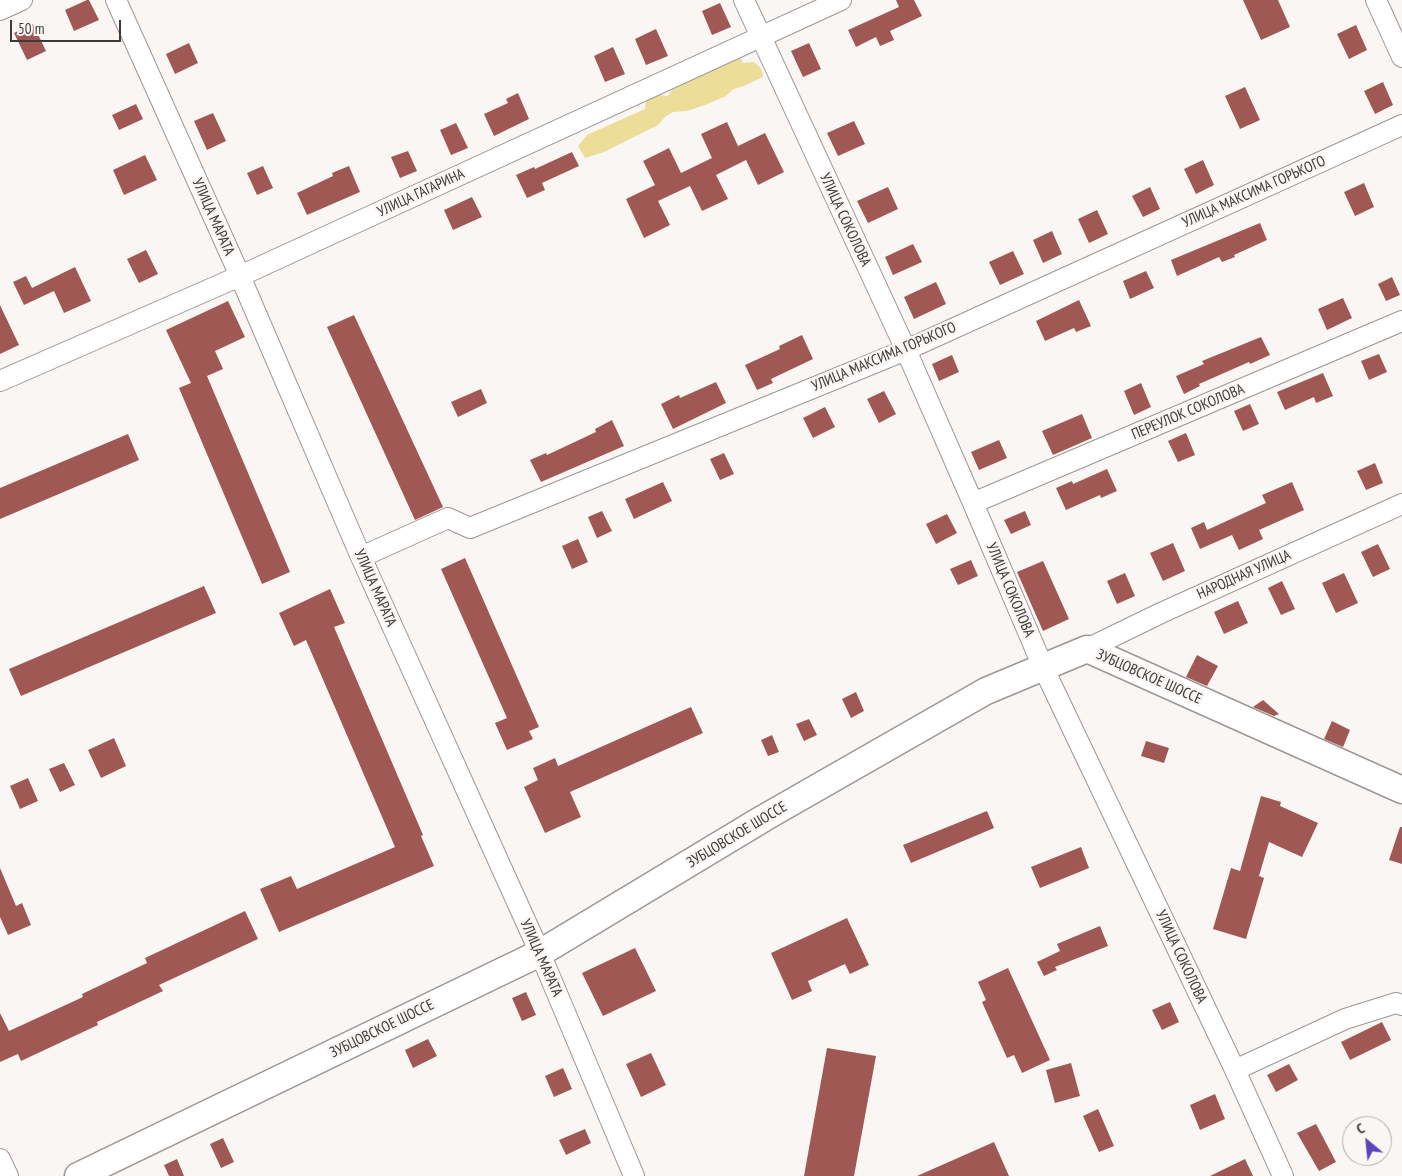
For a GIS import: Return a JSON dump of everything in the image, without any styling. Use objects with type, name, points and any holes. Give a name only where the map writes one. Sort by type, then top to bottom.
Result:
[{"type":"main road","name":"ЗУБЦОВСКОЕ ШОССЕ","points":[[78,1176],[540,953],[764,818],[986,691],[1086,649],[1402,790]]},
{"type":"street","points":[[0,10],[22,0]]},
{"type":"street","name":"УЛИЦА МАРАТА","points":[[116,0],[240,276],[361,557],[540,953],[634,1176]]},
{"type":"street","name":"УЛИЦА СОКОЛОВА","points":[[744,0],[906,350],[1043,667],[1235,1070],[1283,1176]]},
{"type":"street","name":"УЛИЦА ГАГАРИНА","points":[[0,381],[240,276],[841,0]]},
{"type":"street","points":[[1376,0],[1402,57]]},
{"type":"street","name":"УЛИЦА МАКСИМА ГОРЬКОГО","points":[[361,557],[448,518],[470,528],[906,350],[1402,125]]},
{"type":"street","name":"ПЕРЕУЛОК СОКОЛОВА","points":[[973,503],[1402,321]]},
{"type":"street","name":"НАРОДНАЯ УЛИЦА","points":[[1086,649],[1402,504]]},
{"type":"street","points":[[1235,1070],[1345,1019],[1399,1004]]},
{"type":"street","points":[[0,1159],[8,1176]]},
{"type":"shaded area","points":[[739,54],[743,63],[753,62],[759,66],[763,77],[733,89],[726,96],[705,105],[687,111],[673,112],[666,116],[658,125],[604,152],[585,158],[578,146],[587,135],[645,109],[646,101],[652,94],[668,96],[674,86]]},
{"type":"building","points":[[89,0],[99,20],[74,31],[65,10]]},
{"type":"building","points":[[896,0],[914,0],[922,16],[890,31],[894,40],[880,46],[876,37],[856,47],[848,30],[899,7]]},
{"type":"building","points":[[1243,0],[1278,0],[1290,27],[1261,40]]},
{"type":"building","points":[[720,3],[731,27],[712,35],[702,11]]},
{"type":"building","points":[[33,24],[46,51],[27,60],[14,33]]},
{"type":"building","points":[[1356,25],[1367,50],[1349,59],[1337,34]]},
{"type":"building","points":[[656,29],[668,56],[646,65],[635,39]]},
{"type":"building","points":[[189,43],[198,63],[175,74],[166,54]]},
{"type":"building","points":[[809,43],[821,69],[803,77],[791,51]]},
{"type":"building","points":[[613,47],[625,74],[605,82],[594,56]]},
{"type":"building","points":[[1383,82],[1393,105],[1375,114],[1364,91]]},
{"type":"building","points":[[1245,87],[1260,120],[1240,129],[1225,96]]},
{"type":"building","points":[[518,93],[529,119],[494,136],[484,114],[508,103],[506,99]]},
{"type":"building","points":[[136,104],[143,119],[119,130],[112,115]]},
{"type":"building","points":[[213,113],[226,141],[207,150],[194,121]]},
{"type":"building","points":[[854,121],[865,144],[838,156],[827,133]]},
{"type":"building","points":[[727,122],[738,146],[765,133],[784,172],[758,185],[746,160],[716,175],[728,199],[702,211],[690,186],[658,201],[670,225],[644,238],[626,199],[655,185],[643,161],[669,148],[681,173],[712,158],[701,134]]},
{"type":"building","points":[[456,123],[468,148],[451,155],[440,130]]},
{"type":"building","points":[[408,151],[417,171],[400,178],[391,157]]},
{"type":"building","points":[[572,152],[579,166],[542,183],[545,190],[527,198],[516,175],[534,167],[535,169]]},
{"type":"building","points":[[145,155],[157,180],[124,195],[113,170]]},
{"type":"building","points":[[1203,160],[1214,185],[1196,194],[1184,169]]},
{"type":"building","points":[[263,166],[273,188],[257,195],[247,173]]},
{"type":"building","points":[[349,166],[360,192],[307,215],[297,193],[333,176],[332,173]]},
{"type":"building","points":[[1364,183],[1374,207],[1355,216],[1344,192]]},
{"type":"building","points":[[888,187],[898,209],[868,223],[857,201]]},
{"type":"building","points":[[1150,187],[1160,209],[1143,217],[1132,196]]},
{"type":"building","points":[[472,197],[482,217],[453,230],[444,210]]},
{"type":"building","points":[[1097,210],[1108,234],[1089,243],[1078,219]]},
{"type":"building","points":[[1260,223],[1267,240],[1234,255],[1235,257],[1222,262],[1219,257],[1177,276],[1171,260]]},
{"type":"building","points":[[1052,231],[1062,254],[1043,263],[1033,240]]},
{"type":"building","points":[[913,244],[922,262],[893,275],[885,257]]},
{"type":"building","points":[[146,250],[158,274],[139,283],[127,259]]},
{"type":"building","points":[[1013,251],[1024,274],[1000,285],[989,262]]},
{"type":"building","points":[[75,267],[91,301],[64,313],[54,291],[24,305],[13,282],[26,276],[32,288]]},
{"type":"building","points":[[1146,271],[1154,288],[1130,299],[1123,281]]},
{"type":"building","points":[[1392,277],[1400,295],[1386,301],[1378,284]]},
{"type":"building","points":[[936,282],[946,304],[914,319],[904,297]]},
{"type":"building","points":[[1343,298],[1352,318],[1327,330],[1318,309]]},
{"type":"building","points":[[1079,300],[1091,326],[1076,332],[1074,328],[1045,341],[1036,321]]},
{"type":"building","points":[[228,301],[245,337],[215,351],[223,369],[207,376],[290,572],[262,584],[179,388],[191,383],[166,330]]},
{"type":"building","points":[[0,305],[19,345],[0,354]]},
{"type":"building","points":[[354,315],[443,507],[415,520],[327,327]]},
{"type":"building","points":[[802,335],[813,359],[771,379],[773,383],[757,390],[745,365],[780,349],[779,346]]},
{"type":"building","points":[[1261,337],[1270,355],[1199,384],[1200,386],[1184,394],[1176,376],[1204,364],[1202,361]]},
{"type":"building","points":[[1379,354],[1387,372],[1369,380],[1361,361]]},
{"type":"building","points":[[952,355],[959,372],[939,381],[932,364]]},
{"type":"building","points":[[1323,373],[1333,396],[1316,403],[1314,397],[1285,410],[1277,392]]},
{"type":"building","points":[[716,382],[726,403],[673,429],[661,404],[679,395],[680,398]]},
{"type":"building","points":[[1141,383],[1151,407],[1134,415],[1124,391]]},
{"type":"building","points":[[481,389],[487,403],[458,417],[451,402]]},
{"type":"building","points":[[884,391],[896,414],[879,423],[867,399]]},
{"type":"building","points":[[1250,404],[1259,424],[1243,431],[1234,411]]},
{"type":"building","points":[[825,407],[835,427],[813,438],[803,418]]},
{"type":"building","points":[[1082,414],[1092,438],[1053,455],[1042,431]]},
{"type":"building","points":[[612,420],[624,446],[541,482],[530,460],[546,453],[547,455],[596,432],[595,429]]},
{"type":"building","points":[[1186,433],[1195,455],[1178,462],[1168,441]]},
{"type":"building","points":[[128,434],[139,460],[0,519],[0,488]]},
{"type":"building","points":[[999,440],[1007,458],[979,470],[971,452]]},
{"type":"building","points":[[724,453],[734,474],[720,480],[710,459]]},
{"type":"building","points":[[1375,463],[1383,483],[1366,490],[1357,471]]},
{"type":"building","points":[[1107,469],[1117,491],[1101,498],[1100,495],[1066,510],[1056,488],[1072,481],[1073,484]]},
{"type":"building","points":[[663,482],[672,501],[634,519],[625,499]]},
{"type":"building","points":[[1292,482],[1304,510],[1259,530],[1263,539],[1239,550],[1232,535],[1200,549],[1191,528],[1204,522],[1207,530],[1266,503],[1262,495]]},
{"type":"building","points":[[602,511],[612,531],[597,538],[588,517]]},
{"type":"building","points":[[1025,511],[1031,525],[1011,534],[1004,520]]},
{"type":"building","points":[[947,514],[957,533],[936,544],[926,524]]},
{"type":"building","points":[[578,539],[588,562],[572,569],[562,546]]},
{"type":"building","points":[[1173,543],[1185,571],[1163,581],[1150,553]]},
{"type":"building","points":[[1378,544],[1390,569],[1373,577],[1361,552]]},
{"type":"building","points":[[465,558],[539,727],[529,731],[533,739],[507,750],[495,723],[507,718],[441,569]]},
{"type":"building","points":[[971,560],[978,576],[958,585],[950,569]]},
{"type":"building","points":[[1043,561],[1069,619],[1043,631],[1017,572]]},
{"type":"building","points":[[1125,573],[1135,596],[1117,604],[1107,581]]},
{"type":"building","points":[[1344,573],[1358,603],[1336,613],[1322,583]]},
{"type":"building","points":[[1282,581],[1295,609],[1281,615],[1268,588]]},
{"type":"building","points":[[204,586],[216,613],[21,696],[9,669]]},
{"type":"building","points":[[330,589],[345,623],[334,627],[423,835],[421,836],[434,866],[279,932],[260,889],[291,876],[297,889],[395,847],[306,640],[294,646],[279,613]]},
{"type":"building","points":[[1238,601],[1248,623],[1224,634],[1214,612]]},
{"type":"building","points":[[1197,655],[1218,666],[1207,686],[1186,677]]},
{"type":"building","points":[[856,692],[864,711],[851,718],[842,699]]},
{"type":"building","points":[[1263,700],[1279,714],[1274,716],[1253,707]]},
{"type":"building","points":[[691,707],[703,733],[570,792],[581,817],[545,833],[524,787],[538,780],[533,768],[555,758],[558,766]]},
{"type":"building","points":[[809,719],[817,735],[804,741],[796,724]]},
{"type":"building","points":[[1332,721],[1350,730],[1343,747],[1324,739]]},
{"type":"building","points":[[772,735],[779,752],[768,756],[761,740]]},
{"type":"building","points":[[114,738],[126,766],[101,778],[88,750]]},
{"type":"building","points":[[1146,741],[1169,748],[1164,763],[1141,756]]},
{"type":"building","points":[[64,763],[75,785],[60,792],[49,769]]},
{"type":"building","points":[[28,778],[38,801],[20,809],[10,786]]},
{"type":"building","points":[[1261,796],[1281,802],[1280,806],[1318,823],[1302,857],[1269,842],[1259,876],[1264,878],[1246,939],[1213,929],[1231,868],[1240,871]]},
{"type":"building","points":[[987,811],[994,828],[911,863],[903,845]]},
{"type":"building","points":[[1400,827],[1402,827],[1402,864],[1389,860]]},
{"type":"building","points":[[1081,847],[1089,868],[1040,888],[1031,867]]},
{"type":"building","points":[[0,868],[16,906],[22,903],[31,925],[8,935],[0,917]]},
{"type":"building","points":[[245,911],[258,939],[159,985],[163,991],[97,1022],[98,1025],[21,1061],[18,1054],[0,1062],[0,1013],[9,1031],[83,997],[82,994],[147,963],[145,958]]},
{"type":"building","points":[[847,918],[869,965],[850,974],[845,964],[808,981],[812,991],[792,1000],[771,953]]},
{"type":"building","points":[[1100,926],[1108,946],[1055,967],[1057,970],[1044,976],[1037,962],[1060,951],[1057,944]]},
{"type":"building","points":[[635,948],[656,991],[603,1016],[582,973]]},
{"type":"building","points":[[1008,968],[1050,1060],[1022,1073],[1014,1055],[1007,1058],[982,1002],[986,1000],[978,982]]},
{"type":"building","points":[[526,992],[536,1015],[522,1021],[512,998]]},
{"type":"building","points":[[1170,1002],[1179,1022],[1162,1030],[1152,1010]]},
{"type":"building","points":[[1382,1022],[1391,1040],[1350,1060],[1341,1042]]},
{"type":"building","points":[[428,1039],[437,1056],[413,1068],[405,1050]]},
{"type":"building","points":[[827,1048],[876,1056],[854,1176],[804,1176]]},
{"type":"building","points":[[651,1053],[666,1085],[641,1097],[626,1064]]},
{"type":"building","points":[[1071,1063],[1080,1096],[1055,1103],[1046,1070]]},
{"type":"building","points":[[1289,1064],[1298,1080],[1276,1092],[1267,1075]]},
{"type":"building","points":[[563,1068],[572,1089],[554,1097],[545,1076]]},
{"type":"building","points":[[1215,1094],[1225,1119],[1200,1130],[1190,1105]]},
{"type":"building","points":[[1098,1109],[1114,1146],[1099,1152],[1083,1116]]},
{"type":"building","points":[[1316,1124],[1336,1162],[1319,1171],[1297,1133]]},
{"type":"building","points":[[585,1129],[591,1143],[566,1155],[559,1140]]},
{"type":"building","points":[[223,1138],[234,1162],[221,1168],[210,1144]]},
{"type":"building","points":[[994,1142],[1009,1176],[917,1176]]},
{"type":"building","points":[[177,1159],[184,1176],[169,1176],[164,1165]]},
{"type":"building","points":[[1245,1159],[1253,1176],[1210,1176]]}]
